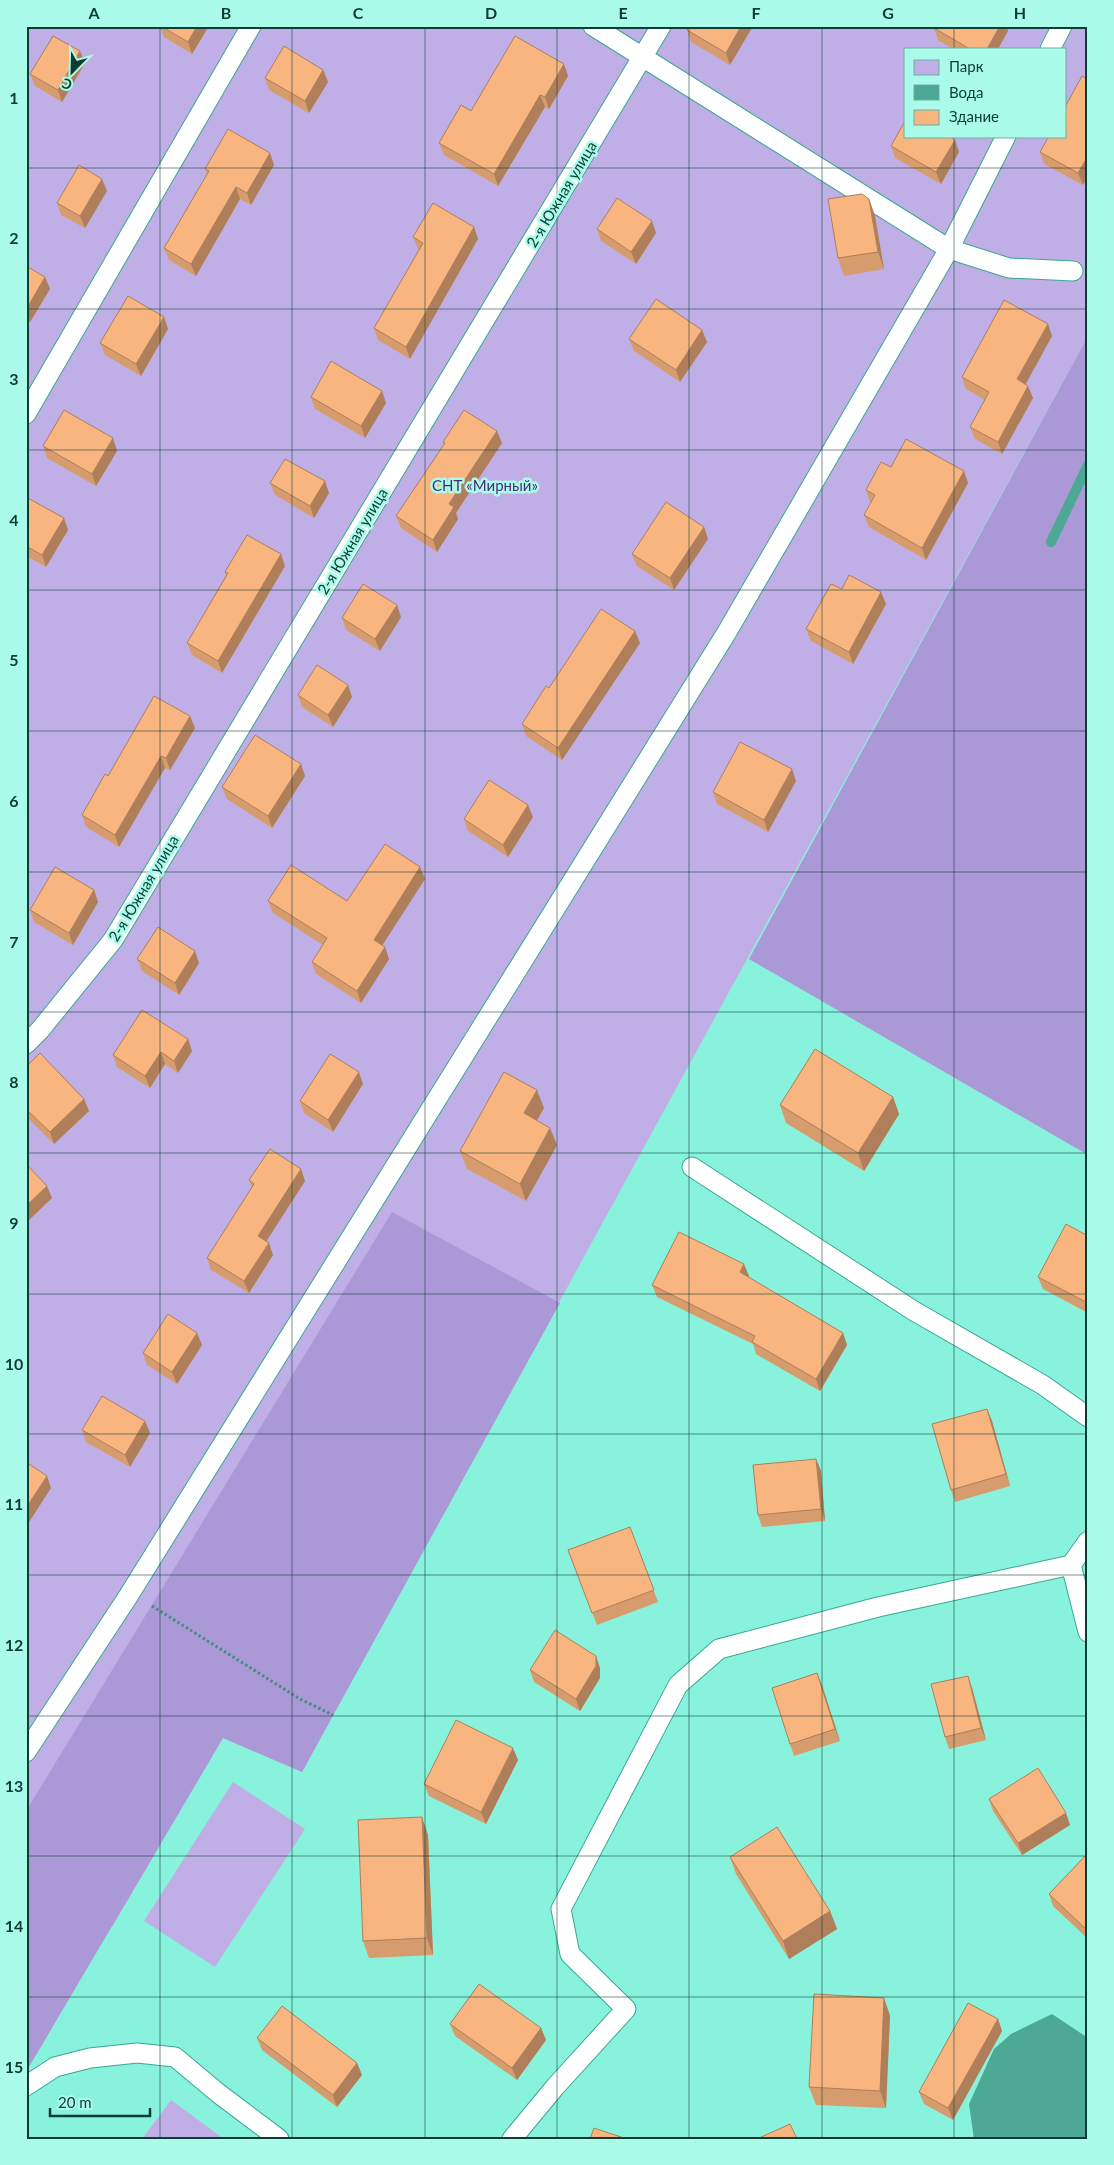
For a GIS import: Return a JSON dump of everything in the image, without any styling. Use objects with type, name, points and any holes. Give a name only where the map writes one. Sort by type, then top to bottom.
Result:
[{"type":"lane","points":[[26,414],[251,26]]},
{"type":"lane","points":[[593,26],[948,249],[1009,268],[1073,271]]},
{"type":"lane","name":"2-я Южная улица","points":[[26,1044],[40,1030],[113,940],[661,26]]},
{"type":"lane","points":[[1051,48],[1062,26]]},
{"type":"lane","points":[[26,1752],[129,1595],[727,632],[948,249],[1005,138]]},
{"type":"lane","points":[[692,1167],[914,1312],[1043,1385],[1088,1417]]},
{"type":"lane","points":[[512,2139],[555,2087],[626,2009],[570,1954],[562,1909],[678,1685],[719,1649],[878,1607],[1071,1565],[1088,1541]]},
{"type":"lane","points":[[1071,1565],[1088,1632]]},
{"type":"lane","points":[[26,2086],[55,2067],[90,2058],[136,2053],[175,2057],[218,2093],[279,2139]]},
{"type":"path","points":[[129,1595],[151,1606],[300,1699],[333,1715]]},
{"type":"green space","name":"СНТ «Мирный»","points":[[26,26],[1088,26],[1088,336],[302,1772],[223,1738],[112,1927],[26,1877]]},
{"type":"green space","points":[[233,1782],[305,1829],[215,1967],[144,1921]]},
{"type":"green space","points":[[171,2100],[224,2139],[142,2139]]},
{"type":"shaded area","points":[[1088,336],[1088,1155],[749,959]]},
{"type":"shaded area","points":[[392,1212],[560,1303],[302,1772],[223,1738],[26,2072],[26,1811]]},
{"type":"water","points":[[1052,2014],[1088,2038],[1088,2139],[974,2139],[969,2104],[994,2049],[1011,2034]]},
{"type":"building","points":[[161,26],[197,26],[188,42]]},
{"type":"building","points":[[689,26],[741,26],[726,53],[687,30]]},
{"type":"building","points":[[935,26],[1000,26],[988,48],[968,48],[934,28]]},
{"type":"building","points":[[53,36],[80,51],[58,90],[30,74]]},
{"type":"building","points":[[515,36],[564,64],[545,97],[540,95],[494,174],[439,143],[461,105],[471,111]]},
{"type":"building","points":[[284,46],[323,70],[305,101],[265,78]]},
{"type":"building","points":[[1082,76],[1088,79],[1088,156],[1078,173],[1040,152],[1048,138],[1066,138],[1066,105]]},
{"type":"building","points":[[904,123],[904,138],[952,138],[955,140],[936,172],[891,146]]},
{"type":"building","points":[[228,129],[270,153],[247,193],[236,187],[191,264],[164,248],[209,171],[205,169]]},
{"type":"building","points":[[79,165],[102,179],[80,216],[57,203]]},
{"type":"building","points":[[862,194],[869,199],[878,252],[838,258],[828,199]]},
{"type":"building","points":[[617,198],[652,221],[631,252],[597,229]]},
{"type":"building","points":[[433,203],[474,227],[406,347],[374,328],[423,243],[413,237]]},
{"type":"building","points":[[26,266],[45,277],[26,310]]},
{"type":"building","points":[[128,296],[164,317],[136,364],[100,343]]},
{"type":"building","points":[[656,299],[702,330],[676,370],[629,339]]},
{"type":"building","points":[[1004,300],[1048,324],[1017,379],[1028,386],[998,442],[970,427],[989,392],[962,377]]},
{"type":"building","points":[[331,361],[382,391],[361,426],[311,397]]},
{"type":"building","points":[[64,410],[113,438],[92,474],[43,446]]},
{"type":"building","points":[[464,410],[497,431],[449,504],[454,507],[433,540],[396,516],[445,443],[443,442]]},
{"type":"building","points":[[906,439],[964,471],[922,548],[864,515],[875,495],[866,490],[881,462],[891,467]]},
{"type":"building","points":[[285,459],[325,481],[310,506],[270,483]]},
{"type":"building","points":[[26,497],[64,518],[42,555],[26,546]]},
{"type":"building","points":[[666,502],[704,527],[670,578],[632,554]]},
{"type":"building","points":[[247,535],[281,554],[218,661],[187,643],[228,573],[225,572]]},
{"type":"building","points":[[849,575],[881,592],[849,652],[806,629],[831,584],[842,589]]},
{"type":"building","points":[[363,584],[397,605],[375,639],[342,618]]},
{"type":"building","points":[[601,609],[635,631],[558,748],[522,724],[546,686],[549,688]]},
{"type":"building","points":[[317,665],[348,685],[328,715],[298,695]]},
{"type":"building","points":[[154,696],[190,716],[166,758],[161,756],[115,835],[82,815],[105,774],[108,776]]},
{"type":"building","points":[[255,735],[301,764],[268,816],[222,787]]},
{"type":"building","points":[[740,742],[792,769],[764,820],[713,792]]},
{"type":"building","points":[[489,780],[528,805],[503,845],[464,819]]},
{"type":"building","points":[[385,844],[420,867],[374,940],[385,947],[357,991],[312,962],[327,938],[268,901],[291,865],[347,901]]},
{"type":"building","points":[[55,867],[94,890],[69,933],[30,910]]},
{"type":"building","points":[[158,927],[195,951],[175,983],[137,959]]},
{"type":"building","points":[[142,1010],[188,1039],[174,1061],[161,1052],[145,1076],[113,1055]]},
{"type":"building","points":[[815,1049],[893,1097],[858,1153],[780,1105]]},
{"type":"building","points":[[40,1053],[84,1099],[50,1132],[26,1109],[26,1067]]},
{"type":"building","points":[[330,1054],[359,1072],[328,1120],[300,1101]]},
{"type":"building","points":[[504,1072],[537,1090],[524,1113],[550,1128],[520,1184],[460,1151]]},
{"type":"building","points":[[270,1149],[301,1169],[258,1236],[269,1243],[244,1281],[207,1258],[254,1184],[249,1180]]},
{"type":"building","points":[[26,1164],[47,1186],[26,1206]]},
{"type":"building","points":[[1066,1224],[1088,1236],[1088,1303],[1038,1277]]},
{"type":"building","points":[[679,1232],[744,1264],[740,1272],[843,1333],[816,1379],[752,1342],[755,1336],[652,1285]]},
{"type":"building","points":[[168,1314],[197,1333],[172,1372],[143,1353]]},
{"type":"building","points":[[102,1396],[145,1421],[125,1455],[82,1430]]},
{"type":"building","points":[[987,1409],[1006,1474],[951,1490],[932,1424]]},
{"type":"building","points":[[816,1459],[821,1509],[758,1515],[753,1465]]},
{"type":"building","points":[[26,1462],[47,1476],[26,1508]]},
{"type":"building","points":[[630,1527],[654,1590],[592,1613],[568,1550]]},
{"type":"building","points":[[555,1630],[596,1656],[596,1666],[576,1699],[530,1670]]},
{"type":"building","points":[[817,1673],[835,1729],[790,1744],[772,1688]]},
{"type":"building","points":[[968,1676],[981,1728],[945,1737],[931,1684]]},
{"type":"building","points":[[456,1720],[513,1748],[481,1812],[424,1784]]},
{"type":"building","points":[[1038,1768],[1066,1813],[1018,1843],[989,1799]]},
{"type":"building","points":[[422,1817],[427,1938],[363,1941],[358,1820]]},
{"type":"building","points":[[777,1827],[830,1911],[783,1941],[730,1857]]},
{"type":"building","points":[[1086,1855],[1088,1856],[1088,1931],[1049,1894]]},
{"type":"building","points":[[479,1984],[541,2028],[512,2068],[450,2024]]},
{"type":"building","points":[[814,1994],[884,1998],[880,2091],[809,2087]]},
{"type":"building","points":[[968,2003],[998,2019],[948,2108],[919,2092]]},
{"type":"building","points":[[282,2006],[357,2063],[333,2095],[257,2038]]},
{"type":"building","points":[[790,2124],[797,2139],[757,2139]]},
{"type":"building","points":[[594,2128],[627,2139],[590,2139]]},
{"type":"waterway","points":[[1051,542],[1088,465]]}]
